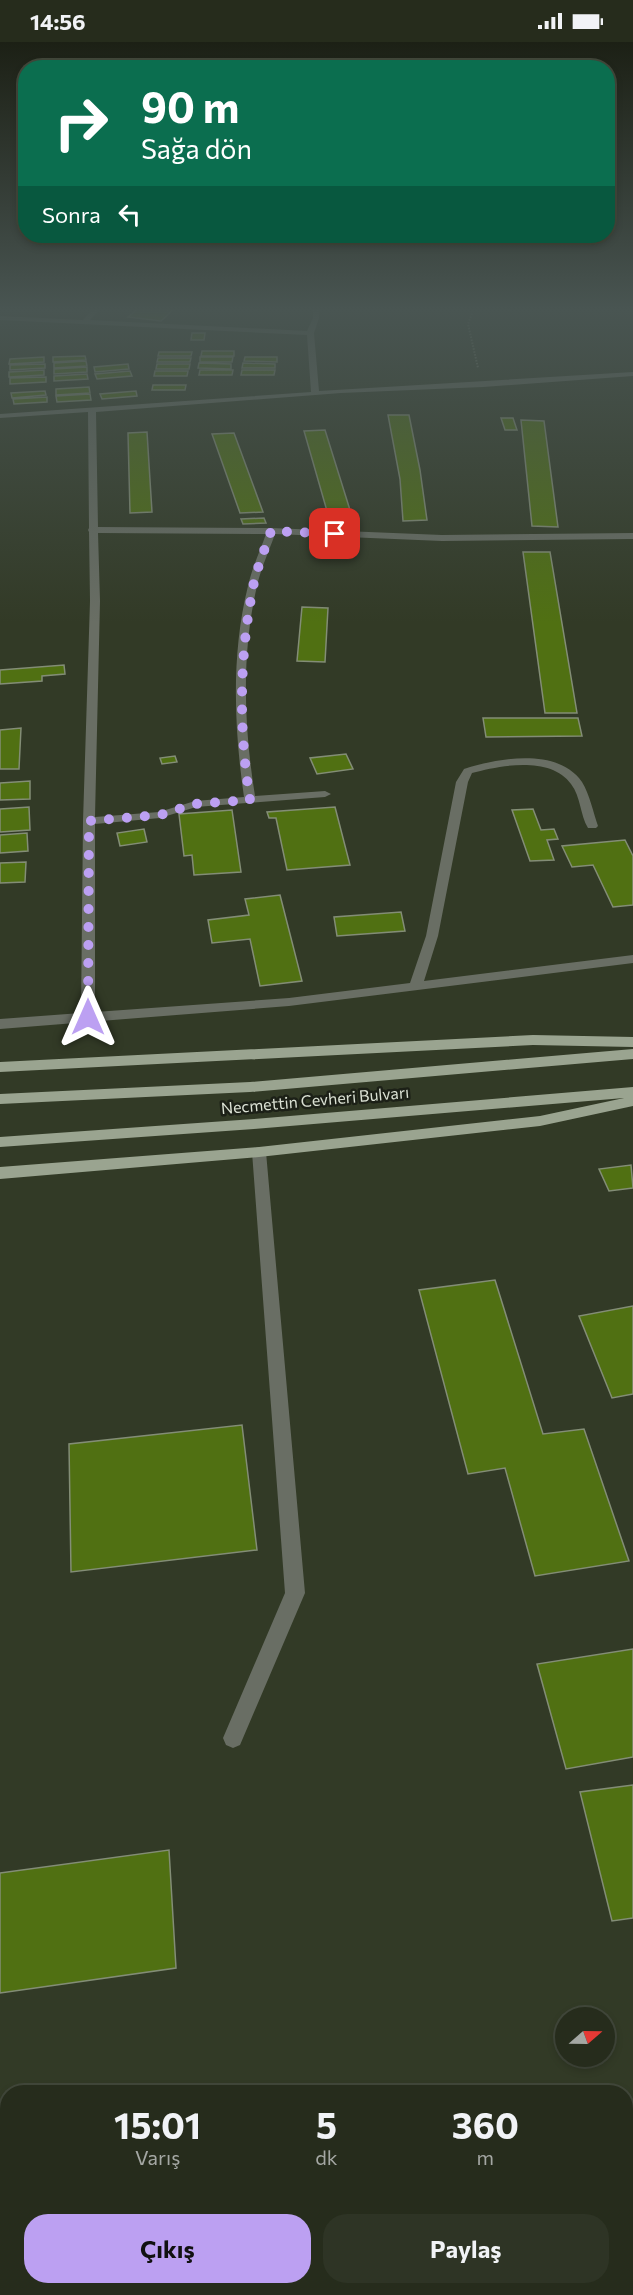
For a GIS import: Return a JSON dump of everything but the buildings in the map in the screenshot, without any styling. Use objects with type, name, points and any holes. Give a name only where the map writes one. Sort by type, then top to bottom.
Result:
[{"type":"main road","points":[[0,1067],[533,1040],[633,1042]]},
{"type":"main road","name":"Necmettin Cevheri Bulvarı","points":[[0,1099],[250,1087],[633,1054]]},
{"type":"main road","name":"Necmettin Cevheri Bulvarı","points":[[0,1142],[254,1124],[633,1092]]},
{"type":"main road","points":[[0,1173],[260,1152],[540,1121],[633,1101]]},
{"type":"street","points":[[0,416],[33,413]]},
{"type":"street","points":[[88,1017],[89,821],[94,601],[92,413]]},
{"type":"street","points":[[93,530],[271,531],[442,538],[633,536]]},
{"type":"street","points":[[250,800],[242,756],[243,653],[252,591],[271,531]]},
{"type":"street","points":[[416,984],[432,936],[462,782],[468,771],[486,764],[540,763],[564,769],[576,783],[592,826]]},
{"type":"street","points":[[89,821],[160,815],[195,804],[325,794]]},
{"type":"street","points":[[0,1024],[289,1002],[416,984],[633,959]]},
{"type":"street","points":[[233,1738],[295,1593],[260,1152]]},
{"type":"route","points":[[88,1017],[89,821],[160,815],[195,804],[250,800],[242,756],[243,653],[252,591],[271,531],[335,534]]}]
